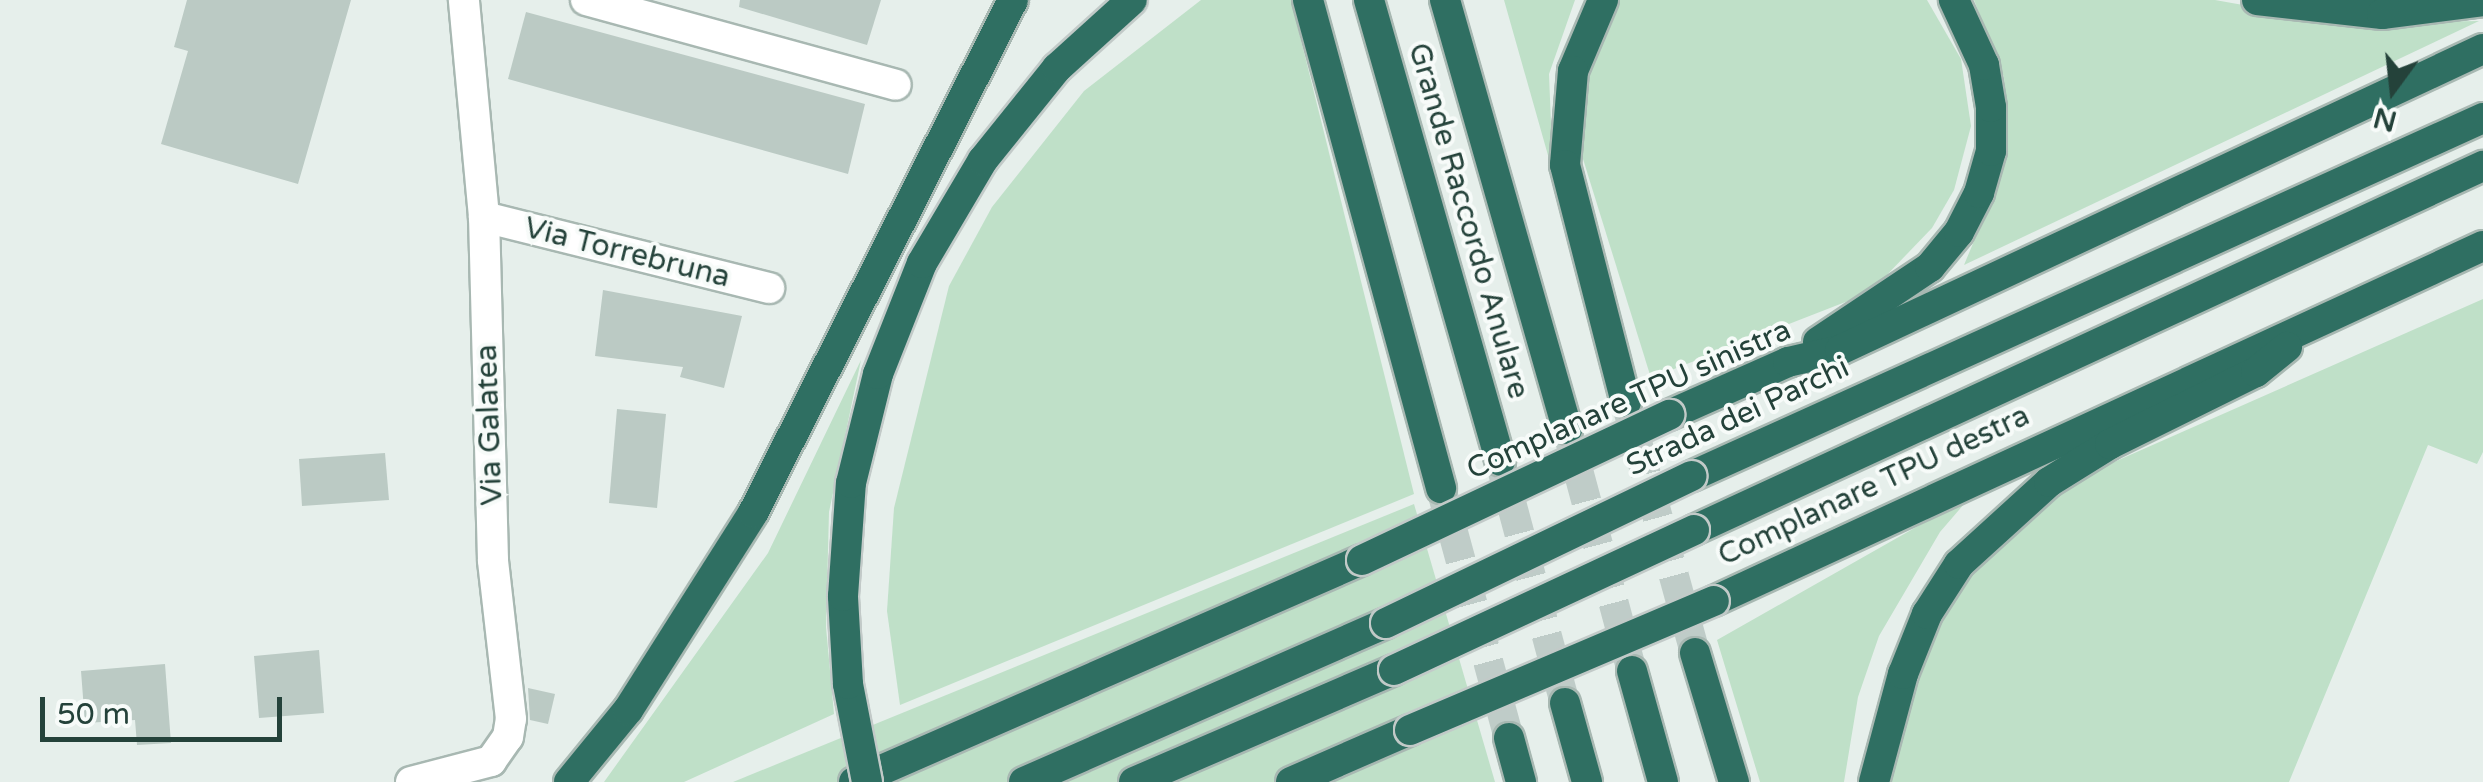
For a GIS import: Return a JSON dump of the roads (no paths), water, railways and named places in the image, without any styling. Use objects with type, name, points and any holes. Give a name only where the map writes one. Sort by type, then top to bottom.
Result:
[{"type":"highway","points":[[569,782],[628,710],[753,513],[1012,0]]},
{"type":"highway","points":[[867,782],[848,684],[843,585],[851,482],[878,374],[922,263],[983,160],[1057,68],[1132,0]]},
{"type":"highway","points":[[1308,0],[1440,488]]},
{"type":"highway","name":"Grande Raccordo Anulare","points":[[1369,0],[1500,461]]},
{"type":"highway","name":"Grande Raccordo Anulare","points":[[1445,0],[1567,429]]},
{"type":"highway","points":[[1603,0],[1573,70],[1565,165],[1626,402]]},
{"type":"highway","points":[[1788,362],[1930,267],[1960,232],[1979,193],[1991,151],[1991,107],[1984,65],[1954,0]]},
{"type":"highway","points":[[2257,0],[2382,14],[2483,1]]},
{"type":"highway","name":"Complanare TPU sinistra","points":[[854,782],[1362,560],[1788,362],[1840,350],[2483,48]]},
{"type":"highway","name":"Strada dei Parchi","points":[[1024,782],[1386,623],[1692,476],[2483,118]]},
{"type":"highway","points":[[1134,782],[1394,670],[2483,166]]},
{"type":"highway","name":"Complanare TPU destra","points":[[1291,782],[1714,602],[2483,246]]},
{"type":"highway","points":[[1874,782],[1889,717],[1928,614],[1990,532],[2049,482],[2256,372],[2321,320]]},
{"type":"highway","points":[[1695,653],[1734,782]]},
{"type":"highway","points":[[1632,671],[1663,782]]},
{"type":"highway","points":[[1564,703],[1587,782]]},
{"type":"highway","points":[[1509,738],[1521,782]]},
{"type":"highway","points":[[1340,782],[1370,748]]},
{"type":"street","name":"Via Galatea","points":[[412,782],[484,765],[497,756],[510,729],[493,560],[484,217],[464,0]]},
{"type":"street","points":[[586,0],[896,86]]},
{"type":"street","name":"Via Torrebruna","points":[[484,217],[769,288]]},
{"type":"tunnel","points":[[1626,402],[1695,653]]},
{"type":"tunnel","points":[[1567,429],[1630,664]]},
{"type":"tunnel","points":[[1500,461],[1565,703]]},
{"type":"tunnel","points":[[1441,488],[1509,738]]}]
